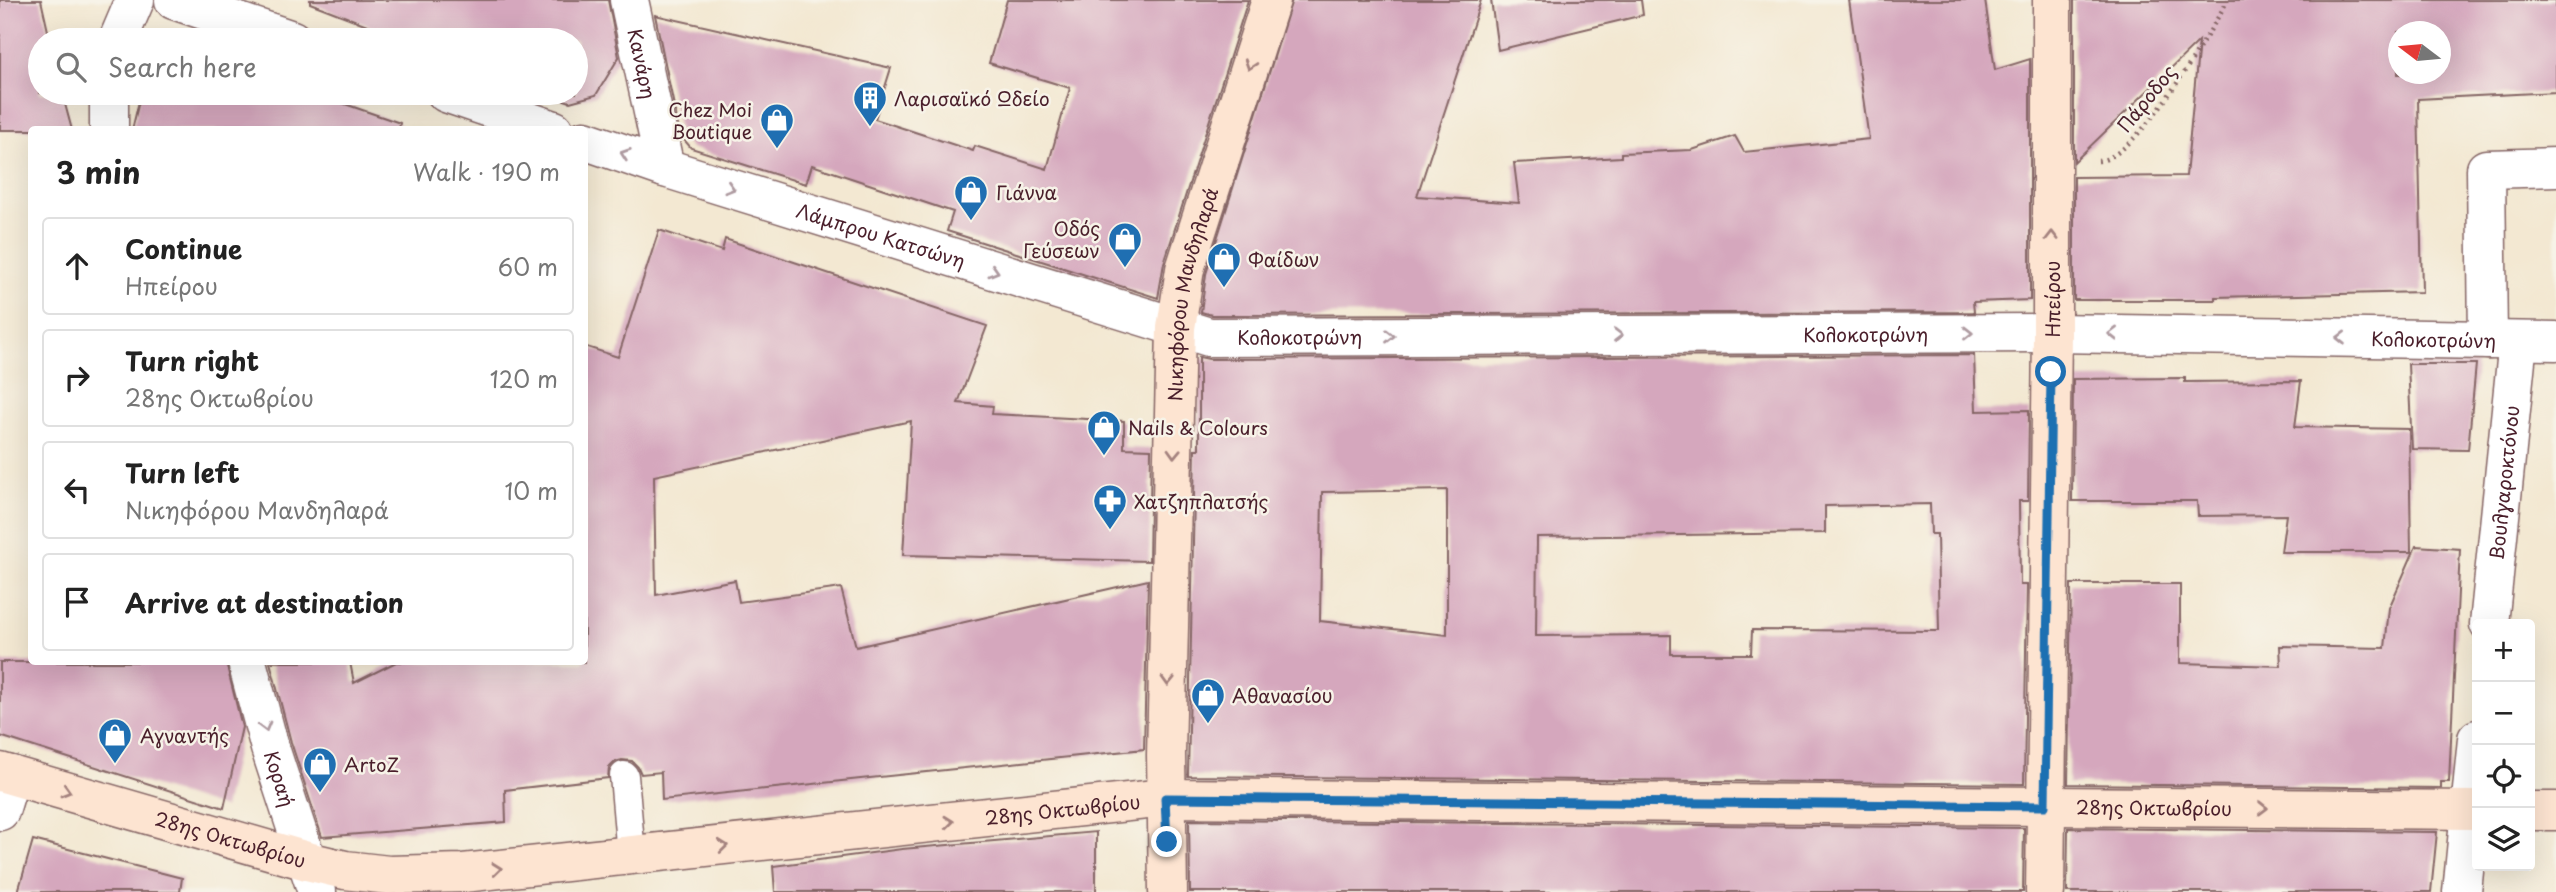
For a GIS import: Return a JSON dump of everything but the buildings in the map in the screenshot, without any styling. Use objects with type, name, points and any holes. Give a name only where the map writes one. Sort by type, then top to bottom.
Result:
[{"type":"main road","name":"Νικηφόρου Μανδηλαρά","points":[[1168,892],[1165,798],[1176,328],[1185,269],[1271,0]]},
{"type":"main road","name":"Ηπείρου","points":[[2045,892],[2052,333],[2052,0]]},
{"type":"main road","name":"28ης Οκτωβρίου","points":[[6,774],[312,877],[345,870],[412,875],[463,873],[1165,798],[2472,810]]},
{"type":"main road","points":[[2535,811],[2556,811]]},
{"type":"street","points":[[123,28],[135,0]]},
{"type":"street","points":[[174,0],[257,28]]},
{"type":"street","name":"Κανάρη","points":[[629,0],[665,167]]},
{"type":"street","points":[[108,126],[109,105]]},
{"type":"street","points":[[481,105],[542,126]]},
{"type":"street","name":"Λάμπρου Κατσώνη","points":[[588,141],[1176,328]]},
{"type":"street","name":"Βουλγαροκτόνου","points":[[2489,619],[2503,340],[2486,169],[2556,167]]},
{"type":"street","name":"Κολοκοτρώνη","points":[[1176,328],[1209,337],[2052,333],[2556,341]]},
{"type":"street","name":"Κοραή","points":[[248,665],[270,748],[312,877]]},
{"type":"street","points":[[2474,808],[2477,745]]},
{"type":"street","points":[[0,811],[6,774]]},
{"type":"street","points":[[2462,892],[2472,824]]},
{"type":"lane","points":[[624,776],[631,855]]},
{"type":"path","name":"Πάροδος","points":[[2052,163],[2106,161],[2133,140],[2180,80],[2228,0]]},
{"type":"place","name":"Λαρισαϊκό Ωδείο","points":[[870,128]]},
{"type":"place","name":"Chez Moi Boutique","points":[[777,150]]},
{"type":"place","name":"Γιάννα","points":[[971,222]]},
{"type":"place","name":"Οδός Γεύσεων","points":[[1125,269]]},
{"type":"place","name":"Φαίδων","points":[[1224,289]]},
{"type":"place","name":"Nails & Colours","points":[[1104,457]]},
{"type":"place","name":"Χατζηπλατσής","points":[[1110,531]]},
{"type":"place","name":"Αθανασίου","points":[[1208,725]]},
{"type":"place","name":"Αγναντής","points":[[115,765]]},
{"type":"place","name":"ArtoZ","points":[[320,794]]},
{"type":"route","points":[[1167,842],[1165,798],[2045,806],[2051,372]]}]
